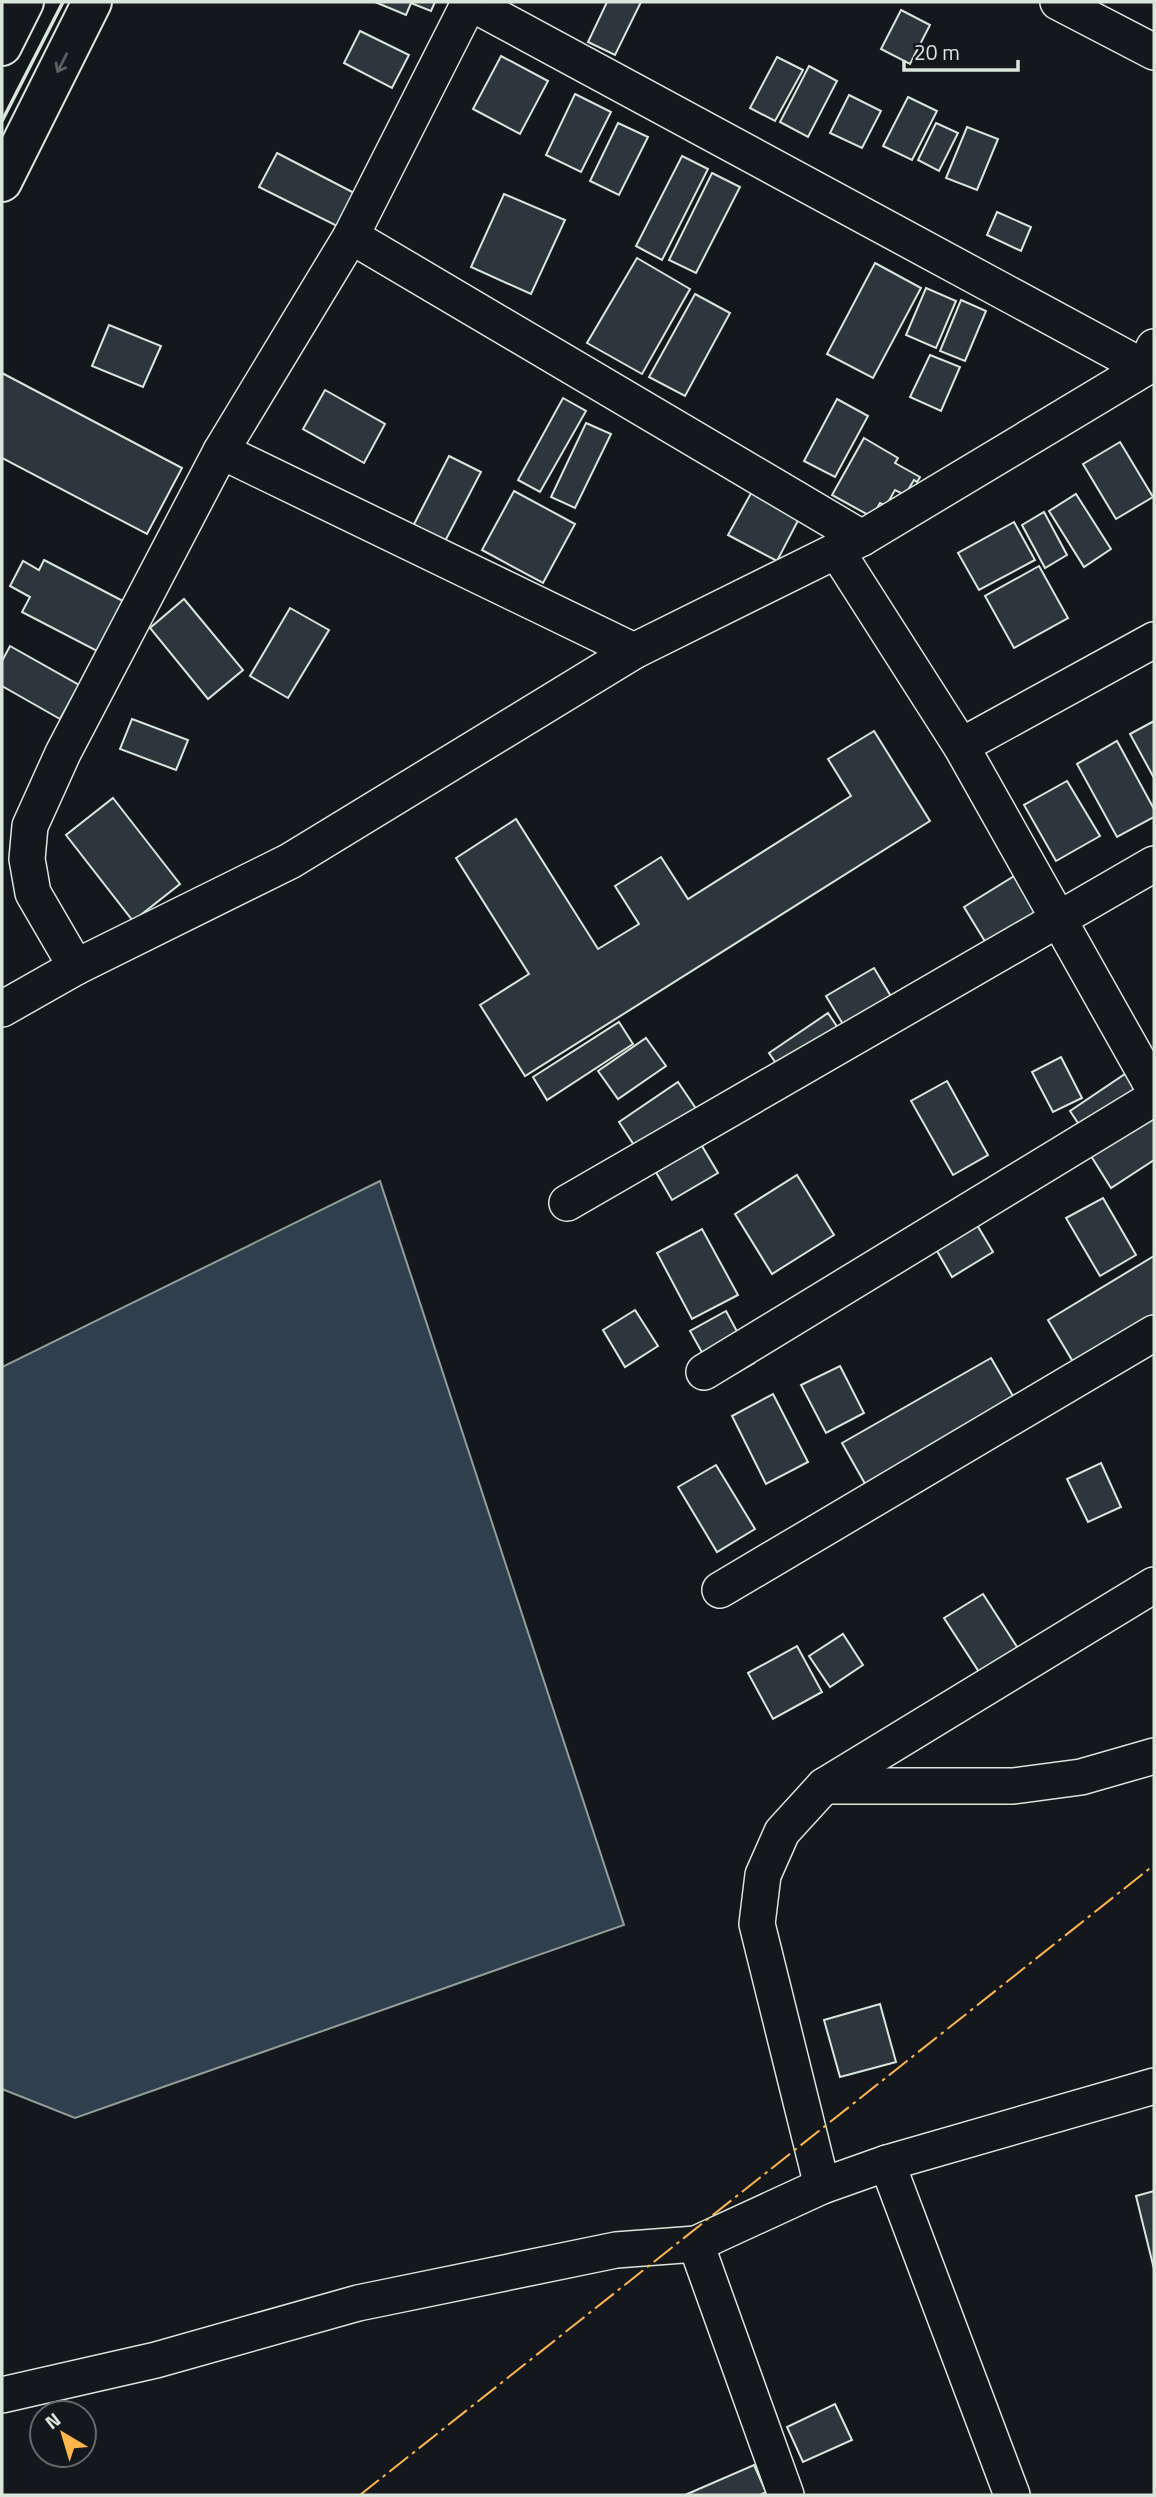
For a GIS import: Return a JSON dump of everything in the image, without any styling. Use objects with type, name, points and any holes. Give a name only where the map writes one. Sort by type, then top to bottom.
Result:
[{"type":"main road","points":[[2,46],[24,2]]},
{"type":"main road","points":[[2,182],[92,2]]},
{"type":"street","points":[[76,967],[33,893],[27,859],[30,826],[63,753],[221,451],[351,236],[469,2],[751,153],[1151,360]]},
{"type":"street","points":[[1058,2],[1111,14],[1154,52]]},
{"type":"street","points":[[351,236],[849,544],[1154,1089]]},
{"type":"street","points":[[2,1009],[76,967],[290,861],[634,651],[849,544],[1151,360]]},
{"type":"street","points":[[221,451],[634,651]]},
{"type":"street","points":[[961,746],[1154,640]]},
{"type":"street","points":[[567,1203],[1154,864]]},
{"type":"street","points":[[704,1372],[1154,1098]]},
{"type":"street","points":[[719,1590],[1154,1333]]},
{"type":"street","points":[[822,2186],[757,1924],[763,1875],[782,1832],[824,1786],[1154,1585]]},
{"type":"street","points":[[824,1786],[1013,1787],[1081,1777],[1154,1756]]},
{"type":"street","points":[[2,2395],[156,2360],[358,2303],[616,2250],[696,2244],[822,2186],[887,2163],[1154,2086]]},
{"type":"street","points":[[887,2163],[1012,2495]]},
{"type":"street","points":[[696,2244],[786,2495]]},
{"type":"water","points":[[380,1181],[624,1925],[75,2118],[2,2089],[2,1367]]},
{"type":"building","points":[[375,2],[435,2],[431,11],[411,3],[406,15]]},
{"type":"building","points":[[607,2],[641,2],[615,55],[588,42]]},
{"type":"building","points":[[901,10],[930,25],[910,64],[881,49]]},
{"type":"building","points":[[360,31],[409,55],[392,88],[344,63]]},
{"type":"building","points":[[501,56],[548,81],[520,134],[473,109]]},
{"type":"building","points":[[777,57],[803,70],[775,121],[750,108]]},
{"type":"building","points":[[809,66],[837,81],[808,137],[780,122]]},
{"type":"building","points":[[575,94],[611,112],[581,172],[546,155]]},
{"type":"building","points":[[849,95],[881,111],[862,148],[830,133]]},
{"type":"building","points":[[908,97],[937,111],[912,160],[883,146]]},
{"type":"building","points":[[618,123],[648,137],[619,195],[590,181]]},
{"type":"building","points":[[936,123],[958,133],[939,171],[918,160]]},
{"type":"building","points":[[967,127],[998,139],[977,190],[946,178]]},
{"type":"building","points":[[277,153],[362,197],[345,230],[259,187]]},
{"type":"building","points":[[682,156],[708,169],[662,260],[636,246]]},
{"type":"building","points":[[712,173],[740,187],[696,273],[669,260]]},
{"type":"building","points":[[504,194],[565,220],[531,294],[471,267]]},
{"type":"building","points":[[997,212],[1031,227],[1021,251],[987,235]]},
{"type":"building","points":[[637,258],[690,289],[642,374],[587,343]]},
{"type":"building","points":[[875,263],[921,288],[873,378],[827,354]]},
{"type":"building","points":[[926,288],[956,301],[936,348],[906,335]]},
{"type":"building","points":[[695,294],[730,313],[685,396],[649,377]]},
{"type":"building","points":[[961,300],[986,311],[965,361],[940,351]]},
{"type":"building","points":[[109,325],[161,346],[143,387],[92,366]]},
{"type":"building","points":[[930,355],[960,367],[941,411],[910,397]]},
{"type":"building","points":[[2,373],[182,468],[147,534],[2,458]]},
{"type":"building","points":[[325,390],[385,424],[364,463],[303,429]]},
{"type":"building","points":[[563,398],[586,411],[540,492],[518,480]]},
{"type":"building","points":[[837,399],[868,416],[835,477],[804,461]]},
{"type":"building","points":[[586,423],[611,434],[575,508],[551,497]]},
{"type":"building","points":[[864,438],[898,458],[895,463],[920,477],[917,482],[914,480],[905,495],[895,490],[886,506],[880,503],[872,517],[832,495]]},
{"type":"building","points":[[1120,442],[1153,497],[1116,519],[1083,464]]},
{"type":"building","points":[[449,456],[481,472],[442,547],[411,530]]},
{"type":"building","points":[[755,486],[803,511],[777,561],[728,535]]},
{"type":"building","points":[[514,491],[575,524],[543,583],[482,550]]},
{"type":"building","points":[[1076,494],[1111,549],[1084,567],[1049,511]]},
{"type":"building","points":[[1044,512],[1067,555],[1045,568],[1022,525]]},
{"type":"building","points":[[1014,522],[1035,560],[979,590],[958,553]]},
{"type":"building","points":[[44,560],[123,601],[97,651],[22,612],[30,597],[10,586],[23,561],[39,570]]},
{"type":"building","points":[[1039,566],[1068,618],[1014,648],[985,596]]},
{"type":"building","points":[[184,599],[243,670],[208,699],[150,628]]},
{"type":"building","points":[[290,608],[329,630],[288,698],[250,676]]},
{"type":"building","points":[[10,646],[79,685],[60,719],[2,686],[2,661]]},
{"type":"building","points":[[132,719],[188,740],[176,770],[120,749]]},
{"type":"building","points":[[1154,721],[1154,778],[1130,734]]},
{"type":"building","points":[[874,731],[930,821],[525,1076],[480,1005],[529,974],[456,858],[516,819],[598,949],[639,924],[615,886],[661,857],[688,899],[851,796],[828,759]]},
{"type":"building","points":[[1117,741],[1154,809],[1154,817],[1117,837],[1077,764]]},
{"type":"building","points":[[1067,781],[1100,836],[1056,861],[1024,805]]},
{"type":"building","points":[[113,798],[180,884],[133,921],[66,835]]},
{"type":"building","points":[[1024,870],[1049,912],[989,948],[964,907]]},
{"type":"building","points":[[874,968],[895,1003],[847,1031],[826,996]]},
{"type":"building","points":[[828,1013],[842,1034],[784,1075],[769,1053]]},
{"type":"building","points":[[619,1022],[633,1044],[547,1100],[533,1077]]},
{"type":"building","points":[[646,1038],[666,1066],[618,1099],[598,1071]]},
{"type":"building","points":[[1061,1057],[1082,1098],[1053,1112],[1032,1072]]},
{"type":"building","points":[[1125,1074],[1146,1105],[1090,1141],[1070,1111]]},
{"type":"building","points":[[947,1081],[988,1155],[953,1175],[911,1101]]},
{"type":"building","points":[[678,1082],[703,1119],[643,1159],[619,1122]]},
{"type":"building","points":[[1154,1114],[1154,1160],[1111,1188],[1086,1148]]},
{"type":"building","points":[[699,1141],[718,1173],[672,1200],[653,1167]]},
{"type":"building","points":[[797,1175],[834,1235],[772,1274],[735,1214]]},
{"type":"building","points":[[1103,1198],[1136,1255],[1100,1276],[1066,1218]]},
{"type":"building","points":[[970,1213],[993,1252],[952,1277],[929,1237]]},
{"type":"building","points":[[702,1229],[738,1295],[692,1319],[657,1253]]},
{"type":"building","points":[[1154,1256],[1154,1324],[1078,1370],[1048,1320]]},
{"type":"building","points":[[635,1310],[658,1346],[625,1367],[603,1330]]},
{"type":"building","points":[[726,1311],[754,1363],[719,1383],[690,1331]]},
{"type":"building","points":[[991,1358],[1017,1403],[868,1489],[842,1443]]},
{"type":"building","points":[[840,1366],[864,1413],[826,1433],[801,1385]]},
{"type":"building","points":[[773,1394],[808,1462],[766,1484],[732,1416]]},
{"type":"building","points":[[1101,1463],[1121,1507],[1088,1522],[1067,1479]]},
{"type":"building","points":[[716,1465],[755,1529],[717,1552],[678,1487]]},
{"type":"building","points":[[983,1594],[1021,1653],[983,1678],[944,1618]]},
{"type":"building","points":[[843,1634],[863,1665],[830,1687],[809,1656]]},
{"type":"building","points":[[797,1646],[822,1692],[773,1719],[748,1673]]},
{"type":"building","points":[[880,2004],[896,2062],[840,2077],[824,2020]]},
{"type":"building","points":[[1154,2191],[1154,2269],[1136,2196]]},
{"type":"building","points":[[835,2404],[852,2440],[803,2462],[787,2427]]},
{"type":"building","points":[[754,2465],[766,2492],[760,2495],[685,2495]]},
{"type":"wall","points":[[2,121],[63,2]]},
{"type":"power","points":[[360,2495],[1154,1865]]}]
